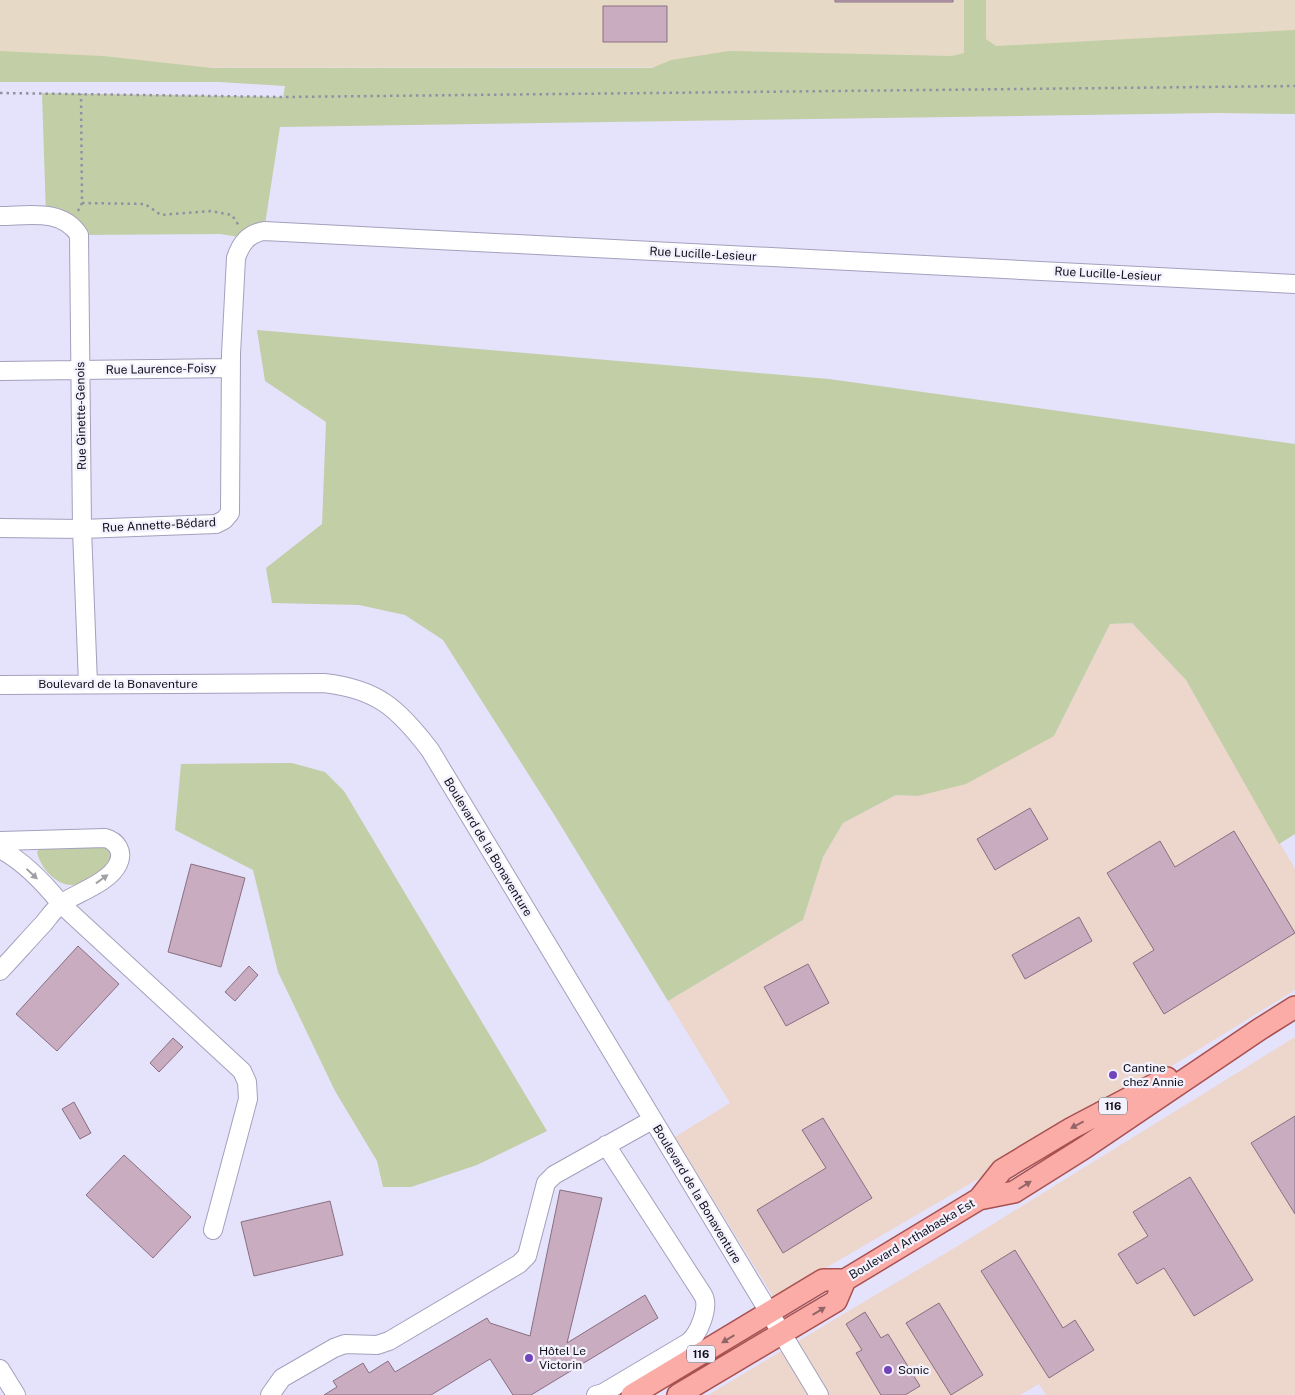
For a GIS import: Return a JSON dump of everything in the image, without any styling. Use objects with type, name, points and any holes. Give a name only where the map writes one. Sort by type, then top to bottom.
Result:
[{"type":"main road","name":"Boulevard Arthabaska Est","points":[[632,1395],[770,1314],[823,1280],[845,1280],[980,1199],[1002,1170],[1072,1128],[1260,1029],[1295,1007]]},
{"type":"main road","name":"Boulevard Arthabaska Est","points":[[678,1395],[836,1301],[845,1280]]},
{"type":"street","points":[[0,216],[61,218],[71,223]]},
{"type":"street","name":"Rue Ginette-Genois","points":[[71,223],[79,235],[82,529],[88,684]]},
{"type":"street","name":"Rue Lucille-Lesieur","points":[[246,238],[264,231],[1295,284]]},
{"type":"street","points":[[231,368],[236,258],[240,246],[246,238]]},
{"type":"street","name":"Rue Laurence-Foisy","points":[[0,371],[231,368]]},
{"type":"street","name":"Rue Annette-Bédard","points":[[0,528],[82,529],[216,524],[224,520],[230,513],[231,368]]},
{"type":"street","name":"Boulevard de la Bonaventure","points":[[0,685],[324,683],[352,686],[392,708],[412,726],[430,750],[819,1395]]},
{"type":"street","points":[[0,841],[105,838],[112,840],[118,846],[120,856],[118,865],[112,872],[61,904],[0,971]]},
{"type":"street","points":[[0,849],[24,867],[61,904],[242,1071],[247,1082],[248,1099],[214,1230]]},
{"type":"street","points":[[270,1395],[282,1378],[334,1348],[345,1344],[377,1345],[388,1341],[518,1264],[527,1256],[546,1183],[554,1175],[652,1120]]},
{"type":"street","points":[[596,1395],[603,1393],[689,1342],[695,1337],[706,1305],[703,1294],[606,1145]]},
{"type":"street","points":[[0,1369],[16,1395]]},
{"type":"path","points":[[0,93],[284,97],[1295,86]]},
{"type":"path","points":[[71,223],[82,202],[81,94]]},
{"type":"path","points":[[82,202],[145,204],[161,215],[211,210],[224,212],[232,215],[246,238]]},
{"type":"shaded area","points":[[0,0],[1295,0],[1295,67],[0,68]]},
{"type":"shaded area","points":[[1132,623],[1186,680],[1295,869],[1295,990],[1170,1067],[774,1298],[675,1137],[730,1103],[668,1001],[803,920],[823,857],[843,823],[896,795],[918,796],[1054,736],[1110,624]]},
{"type":"shaded area","points":[[1295,1037],[1295,1395],[1046,1395],[1039,1384],[1020,1395],[708,1395],[956,1247]]},
{"type":"green space","points":[[964,0],[986,0],[986,39],[996,46],[1295,30],[1295,114],[1217,113],[280,127],[264,231],[246,238],[220,234],[79,235],[46,216],[42,93],[283,97],[285,86],[219,82],[0,82],[0,51],[103,56],[212,68],[652,68],[671,60],[729,51],[952,56],[964,53]]},
{"type":"green space","points":[[257,330],[829,379],[1295,444],[1295,834],[1279,844],[1186,680],[1132,623],[1110,624],[1054,736],[966,784],[918,796],[896,795],[843,823],[823,857],[803,920],[668,1001],[555,816],[443,640],[405,615],[359,605],[272,603],[266,568],[322,524],[326,422],[265,381]]},
{"type":"green space","points":[[292,763],[325,772],[344,791],[547,1131],[477,1165],[411,1187],[383,1187],[377,1161],[335,1091],[278,972],[253,870],[175,830],[181,764]]},
{"type":"green space","points":[[100,842],[114,852],[112,864],[88,880],[73,885],[55,879],[45,869],[37,852],[41,847]]},
{"type":"building","points":[[835,0],[953,0],[953,2],[835,2]]},
{"type":"building","points":[[603,6],[667,6],[667,42],[603,42]]},
{"type":"building","points":[[1030,808],[1048,839],[995,870],[977,839]]},
{"type":"building","points":[[1234,831],[1295,933],[1164,1014],[1133,963],[1154,950],[1107,873],[1160,841],[1175,867]]},
{"type":"building","points":[[191,864],[245,878],[221,967],[168,952]]},
{"type":"building","points":[[1079,917],[1092,941],[1025,979],[1012,955]]},
{"type":"building","points":[[78,946],[119,984],[57,1051],[16,1014]]},
{"type":"building","points":[[808,964],[829,1003],[786,1026],[764,987]]},
{"type":"building","points":[[249,966],[258,975],[235,1001],[225,992]]},
{"type":"building","points":[[173,1038],[183,1047],[159,1072],[150,1063]]},
{"type":"building","points":[[74,1102],[91,1133],[80,1139],[62,1109]]},
{"type":"building","points":[[1295,1116],[1295,1214],[1251,1143]]},
{"type":"building","points":[[823,1118],[872,1198],[783,1253],[757,1210],[826,1168],[802,1130]]},
{"type":"building","points":[[124,1155],[191,1217],[153,1258],[86,1195]]},
{"type":"building","points":[[1190,1177],[1253,1280],[1194,1316],[1164,1268],[1137,1284],[1118,1254],[1148,1236],[1133,1212]]},
{"type":"building","name":"Hôtel Le Victorin","points":[[560,1190],[602,1198],[567,1343],[645,1295],[658,1318],[531,1395],[513,1395],[490,1359],[431,1395],[324,1395],[337,1387],[333,1381],[363,1363],[369,1373],[388,1361],[395,1372],[487,1318],[490,1323],[530,1336]]},
{"type":"building","points":[[330,1201],[343,1255],[254,1276],[241,1222]]},
{"type":"building","points":[[1015,1250],[1063,1328],[1075,1320],[1094,1350],[1049,1378],[981,1271]]},
{"type":"building","points":[[939,1303],[983,1375],[951,1395],[906,1323]]},
{"type":"building","name":"Sonic","points":[[865,1312],[881,1338],[888,1334],[920,1386],[905,1395],[881,1395],[856,1353],[862,1350],[846,1324]]},
{"type":"place","name":"Cantine chez Annie","points":[[1113,1075]]},
{"type":"place","name":"Hôtel Le Victorin","points":[[529,1358]]},
{"type":"place","name":"Sonic","points":[[888,1370]]}]
